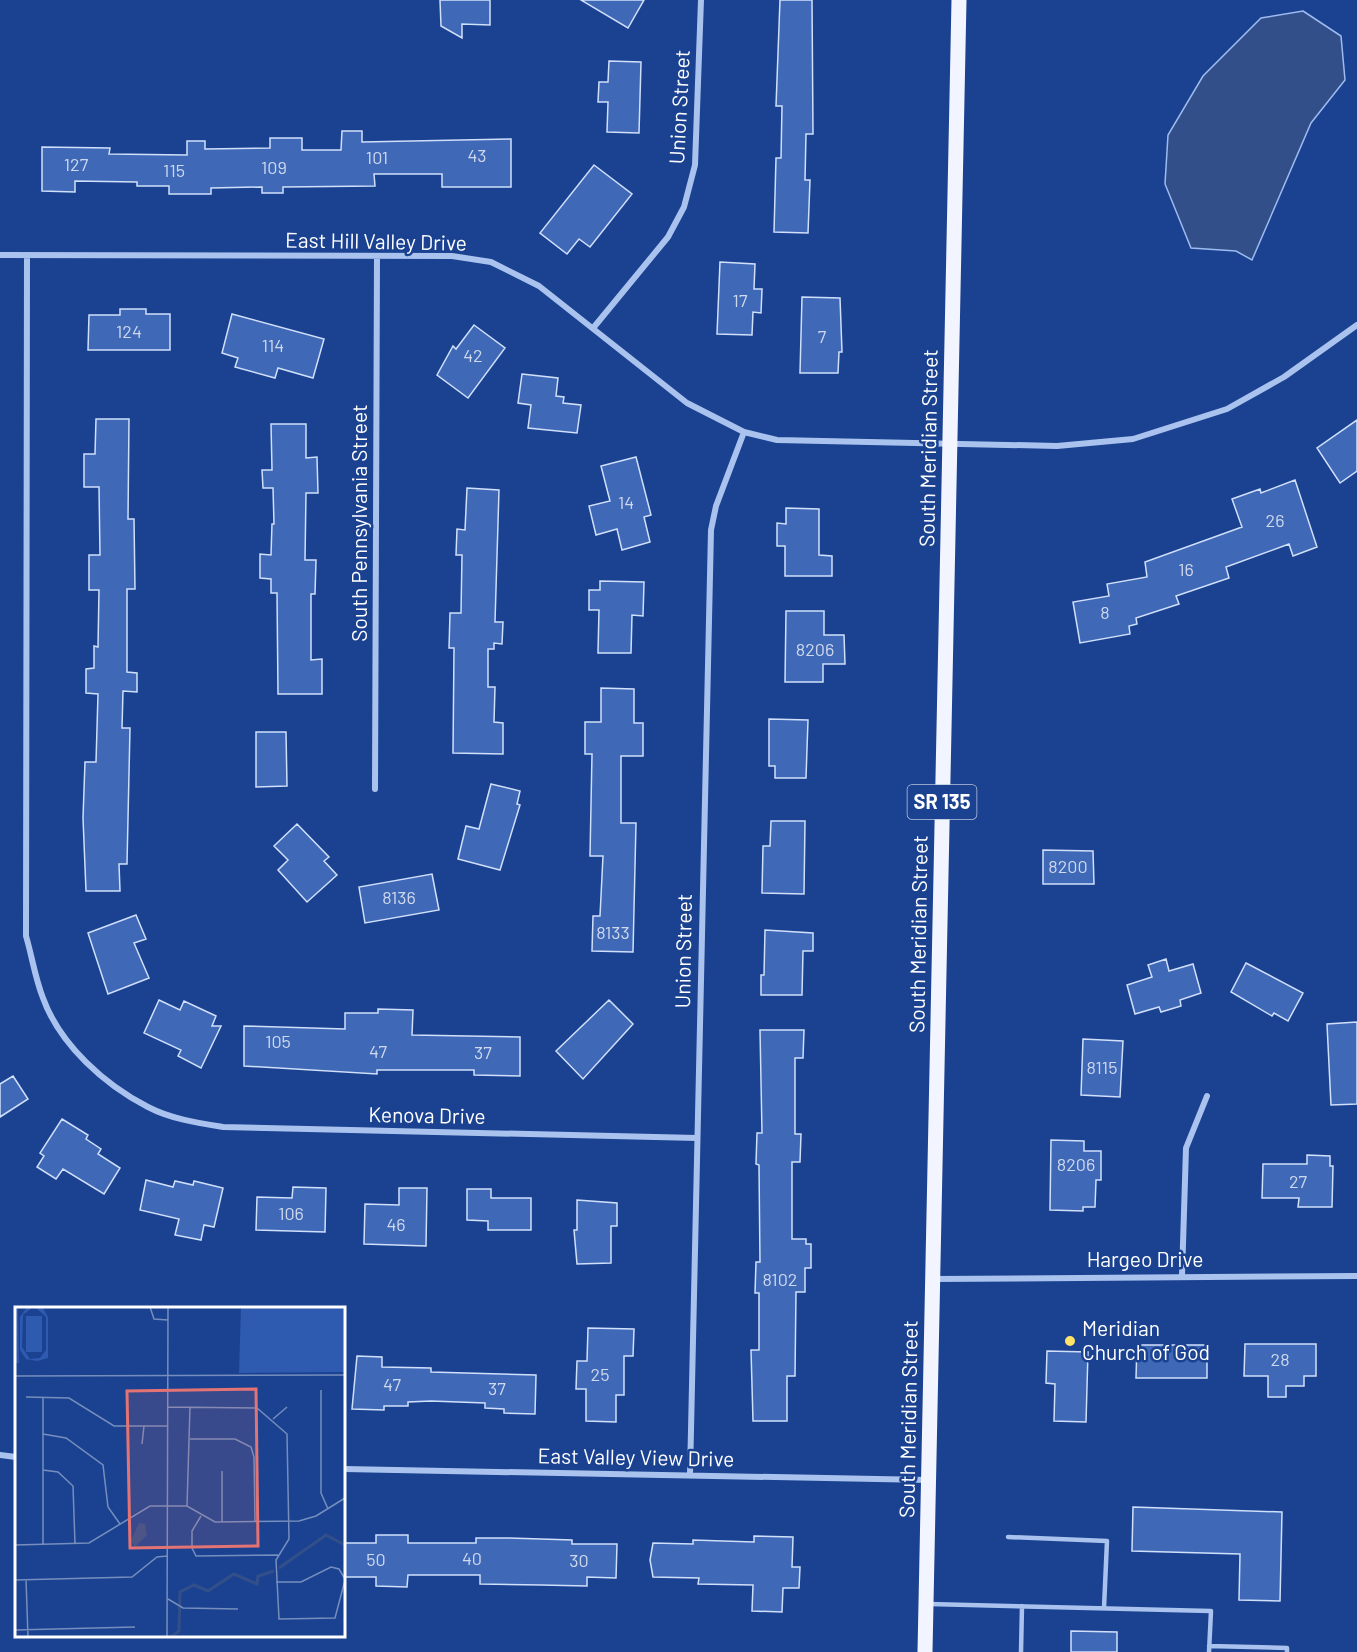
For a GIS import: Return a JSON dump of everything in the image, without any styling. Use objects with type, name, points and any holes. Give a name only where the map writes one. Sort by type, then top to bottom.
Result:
[{"type":"main road","name":"South Meridian Street","points":[[925,1652],[958,0]]},
{"type":"street","name":"Union Street","points":[[594,327],[668,237],[684,207],[695,165],[701,0]]},
{"type":"street","name":"East Hill Valley Drive","points":[[0,255],[452,256],[491,262],[539,286],[594,327],[687,403],[744,432],[777,440],[1057,446],[1133,439],[1227,409],[1284,377],[1357,325]]},
{"type":"street","name":"Kenova Drive","points":[[27,255],[26,936],[43,999],[65,1038],[103,1079],[159,1112],[180,1119],[223,1127],[697,1138]]},
{"type":"street","name":"South Pennsylvania Street","points":[[375,789],[377,257]]},
{"type":"street","name":"Union Street","points":[[690,1475],[711,530],[716,506],[744,432]]},
{"type":"street","points":[[1182,1276],[1186,1148],[1207,1096]]},
{"type":"street","name":"Hargeo Drive","points":[[933,1279],[1357,1276]]},
{"type":"street","points":[[0,1455],[15,1457]]},
{"type":"street","name":"East Valley View Drive","points":[[345,1469],[929,1480]]},
{"type":"lane","points":[[1008,1537],[1107,1541],[1104,1608]]},
{"type":"lane","points":[[926,1604],[1211,1611],[1209,1652]]},
{"type":"lane","points":[[1021,1652],[1022,1606]]},
{"type":"lane","points":[[1209,1646],[1287,1648],[1287,1652]]},
{"type":"water","points":[[1303,11],[1341,36],[1345,80],[1311,123],[1252,260],[1236,251],[1191,248],[1165,184],[1168,135],[1203,76],[1261,18]]},
{"type":"building","points":[[440,0],[490,0],[490,25],[462,24],[462,38],[441,26]]},
{"type":"building","points":[[581,0],[644,0],[628,28]]},
{"type":"building","points":[[780,0],[812,0],[813,134],[806,134],[805,180],[810,180],[808,233],[774,232],[776,158],[781,158],[782,106],[776,106]]},
{"type":"building","points":[[609,61],[641,62],[639,133],[607,132],[608,102],[598,102],[599,82],[608,82]]},
{"type":"building","points":[[342,131],[362,131],[362,142],[511,139],[511,187],[442,187],[442,174],[374,174],[375,186],[283,187],[283,193],[262,193],[262,187],[211,188],[211,194],[169,194],[169,186],[137,186],[137,182],[75,181],[75,192],[42,191],[42,147],[110,148],[109,154],[187,155],[187,141],[205,141],[205,149],[270,148],[270,138],[302,138],[302,150],[341,150]]},
{"type":"building","points":[[594,165],[632,194],[590,247],[579,239],[567,254],[540,233]]},
{"type":"building","points":[[720,262],[755,264],[754,289],[762,289],[761,313],[753,312],[752,335],[717,334]]},
{"type":"building","points":[[802,297],[840,298],[842,352],[839,352],[838,373],[800,373]]},
{"type":"building","points":[[120,309],[146,309],[146,314],[170,314],[170,350],[88,350],[89,315],[120,315]]},
{"type":"building","points":[[232,314],[324,339],[313,378],[278,368],[275,378],[235,367],[238,358],[222,353]]},
{"type":"building","points":[[474,325],[505,348],[468,398],[437,375],[453,346],[456,349]]},
{"type":"building","points":[[522,374],[558,378],[556,396],[564,397],[563,403],[581,405],[577,433],[528,428],[531,405],[518,403]]},
{"type":"building","points":[[96,419],[129,419],[128,519],[134,519],[135,589],[127,589],[127,672],[137,673],[137,692],[123,691],[122,728],[130,728],[127,864],[119,864],[120,891],[86,891],[83,818],[85,762],[96,762],[98,694],[86,693],[86,669],[94,668],[94,646],[98,647],[99,590],[89,590],[89,555],[100,555],[99,487],[84,487],[84,454],[95,454]]},
{"type":"building","points":[[1357,420],[1357,471],[1340,483],[1317,448]]},
{"type":"building","points":[[271,424],[306,424],[306,458],[317,457],[318,493],[306,493],[305,560],[316,560],[315,594],[311,594],[311,660],[322,659],[322,694],[278,694],[277,593],[271,593],[271,579],[260,578],[260,554],[271,555],[272,524],[274,524],[273,488],[263,488],[262,470],[272,470]]},
{"type":"building","points":[[636,457],[651,515],[644,517],[650,542],[622,550],[617,529],[596,535],[589,506],[610,501],[601,466]]},
{"type":"building","points":[[1295,480],[1317,547],[1293,556],[1289,544],[1226,567],[1229,578],[1176,596],[1179,604],[1136,618],[1137,624],[1129,626],[1130,634],[1080,643],[1073,602],[1109,596],[1107,584],[1147,577],[1145,562],[1242,527],[1232,499],[1260,489],[1261,493]]},
{"type":"building","points":[[467,488],[499,490],[495,622],[503,622],[502,644],[494,643],[494,649],[488,649],[488,687],[495,687],[494,722],[503,723],[503,754],[453,753],[454,648],[449,648],[450,613],[461,613],[462,555],[456,555],[457,529],[465,530]]},
{"type":"building","points":[[786,508],[819,509],[819,555],[832,556],[832,576],[785,576],[785,546],[777,546],[777,523],[786,524]]},
{"type":"building","points":[[600,581],[644,582],[643,616],[632,615],[631,653],[598,653],[599,610],[589,610],[589,590],[600,590]]},
{"type":"building","points":[[786,611],[824,611],[824,635],[844,635],[845,664],[823,664],[823,682],[785,682]]},
{"type":"building","points":[[601,688],[634,689],[634,723],[643,723],[643,756],[621,756],[621,823],[636,823],[633,952],[592,951],[593,916],[600,916],[603,856],[590,856],[592,754],[585,754],[585,722],[601,722]]},
{"type":"building","points":[[769,719],[808,720],[806,778],[775,778],[775,766],[769,766]]},
{"type":"building","points":[[256,732],[286,732],[287,786],[256,787]]},
{"type":"building","points":[[491,784],[520,791],[517,804],[520,805],[500,870],[458,859],[466,826],[479,829]]},
{"type":"building","points":[[771,821],[805,821],[804,894],[762,893],[763,846],[770,846]]},
{"type":"building","points":[[297,824],[329,857],[324,861],[337,875],[307,902],[278,870],[288,860],[274,846]]},
{"type":"building","points":[[1043,850],[1093,851],[1094,884],[1043,884]]},
{"type":"building","points":[[432,874],[439,910],[365,923],[359,887]]},
{"type":"building","points":[[136,915],[146,939],[134,943],[149,978],[108,994],[88,933]]},
{"type":"building","points":[[765,930],[813,933],[813,951],[803,951],[802,995],[761,995]]},
{"type":"building","points":[[1166,959],[1169,971],[1193,964],[1201,993],[1180,1000],[1181,1006],[1161,1012],[1159,1007],[1135,1014],[1127,985],[1152,977],[1148,965]]},
{"type":"building","points":[[1246,963],[1303,993],[1288,1021],[1274,1013],[1272,1016],[1231,992]]},
{"type":"building","points":[[159,1000],[180,1010],[184,1001],[216,1016],[212,1026],[221,1026],[201,1068],[178,1056],[181,1050],[144,1033]]},
{"type":"building","points":[[609,1000],[633,1024],[583,1079],[556,1051]]},
{"type":"building","points":[[378,1009],[413,1010],[412,1035],[520,1037],[520,1076],[474,1075],[474,1070],[377,1070],[377,1074],[244,1066],[244,1026],[345,1029],[345,1013],[378,1013]]},
{"type":"building","points":[[1357,1022],[1357,1104],[1331,1105],[1327,1024]]},
{"type":"building","points":[[760,1030],[804,1030],[803,1058],[795,1058],[795,1134],[801,1134],[800,1162],[792,1162],[792,1239],[806,1239],[806,1244],[811,1244],[811,1268],[805,1268],[805,1292],[796,1292],[795,1376],[787,1376],[787,1421],[753,1421],[751,1350],[759,1350],[759,1293],[755,1293],[756,1262],[760,1262],[759,1165],[756,1164],[757,1133],[762,1133]]},
{"type":"building","points":[[1083,1039],[1123,1041],[1120,1097],[1081,1095]]},
{"type":"building","points":[[13,1076],[28,1099],[0,1117],[0,1084]]},
{"type":"building","points":[[62,1119],[88,1135],[86,1139],[101,1149],[98,1154],[120,1168],[104,1194],[63,1169],[56,1179],[37,1167],[44,1156],[40,1153]]},
{"type":"building","points":[[1051,1140],[1084,1141],[1084,1151],[1101,1151],[1101,1180],[1096,1180],[1095,1207],[1083,1207],[1083,1211],[1050,1210]]},
{"type":"building","points":[[1307,1155],[1330,1156],[1330,1166],[1333,1166],[1332,1207],[1298,1207],[1299,1198],[1262,1198],[1263,1164],[1307,1164]]},
{"type":"building","points":[[146,1180],[173,1187],[175,1181],[193,1185],[194,1181],[223,1188],[214,1227],[204,1225],[201,1240],[175,1235],[179,1219],[140,1210]]},
{"type":"building","points":[[293,1187],[326,1188],[325,1232],[256,1230],[257,1197],[292,1198]]},
{"type":"building","points":[[399,1188],[427,1188],[426,1246],[364,1244],[365,1204],[399,1205]]},
{"type":"building","points":[[467,1189],[491,1189],[491,1198],[531,1198],[531,1230],[488,1230],[488,1221],[467,1220]]},
{"type":"building","points":[[577,1200],[617,1203],[617,1226],[611,1226],[611,1263],[577,1264],[574,1230],[577,1230]]},
{"type":"building","points":[[588,1328],[634,1329],[633,1356],[624,1356],[624,1395],[616,1395],[616,1422],[586,1421],[586,1389],[576,1389],[577,1361],[587,1361]]},
{"type":"building","points":[[1245,1344],[1316,1344],[1316,1376],[1304,1376],[1304,1386],[1286,1386],[1286,1397],[1268,1397],[1268,1376],[1244,1376]]},
{"type":"building","points":[[1137,1345],[1207,1345],[1207,1378],[1136,1378]]},
{"type":"building","points":[[1047,1351],[1088,1352],[1086,1422],[1054,1421],[1055,1384],[1046,1383]]},
{"type":"building","points":[[357,1356],[382,1357],[382,1367],[431,1368],[431,1372],[536,1375],[535,1414],[504,1413],[504,1409],[485,1408],[485,1403],[431,1401],[408,1402],[408,1406],[384,1406],[384,1410],[352,1409]]},
{"type":"building","points":[[1133,1507],[1282,1512],[1280,1601],[1239,1600],[1240,1554],[1132,1551]]},
{"type":"building","points":[[376,1535],[408,1535],[408,1543],[476,1543],[476,1538],[509,1538],[572,1540],[572,1544],[617,1544],[616,1578],[587,1577],[587,1586],[480,1584],[480,1575],[408,1575],[407,1587],[376,1586],[376,1577],[345,1577],[345,1543],[376,1543]]},
{"type":"building","points":[[754,1536],[793,1537],[792,1567],[800,1567],[799,1588],[783,1588],[782,1612],[752,1611],[753,1585],[698,1584],[699,1578],[653,1577],[650,1560],[653,1543],[693,1544],[693,1540],[754,1542]]},
{"type":"building","points":[[1071,1631],[1117,1632],[1117,1652],[1071,1652]]},
{"type":"place","name":"Meridian Church of God","points":[[1070,1341]]}]
